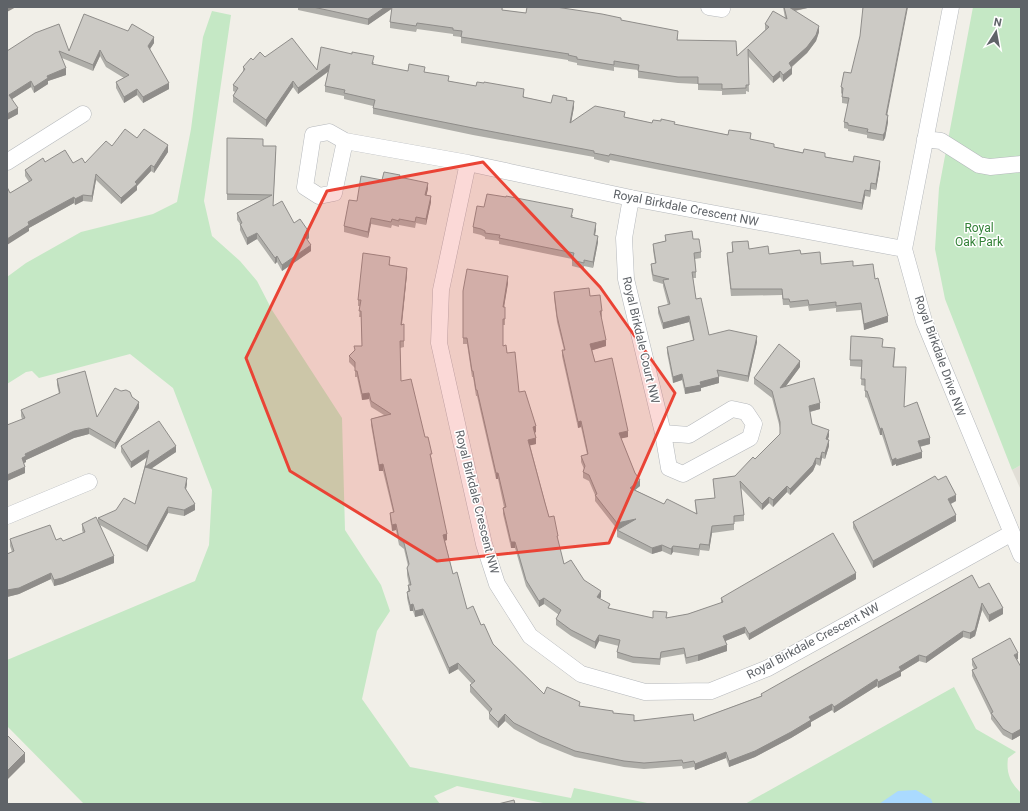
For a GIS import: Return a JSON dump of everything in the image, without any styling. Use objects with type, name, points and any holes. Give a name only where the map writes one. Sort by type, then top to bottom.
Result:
[{"type":"street","name":"Royal Birkdale Drive NW","points":[[951,7],[904,249],[924,321],[1021,555]]},
{"type":"street","points":[[7,162],[83,114]]},
{"type":"street","points":[[925,139],[941,141],[979,165],[990,167],[1021,164]]},
{"type":"street","name":"Royal Birkdale Crescent NW","points":[[345,141],[468,163],[631,198],[904,249]]},
{"type":"street","name":"Royal Birkdale Crescent NW","points":[[468,163],[441,290],[439,343],[484,544],[497,584],[530,636],[581,674],[645,692],[712,691],[768,668],[1012,533]]},
{"type":"street","name":"Royal Birkdale Court NW","points":[[631,198],[624,238],[626,280],[663,434],[669,468],[683,474],[750,438],[754,424],[746,412],[732,409],[689,435],[663,434]]},
{"type":"street","points":[[7,516],[89,482]]},
{"type":"highlighted area","points":[[483,162],[600,287],[675,393],[609,543],[437,561],[290,471],[246,358],[327,191]]},
{"type":"shaded area","points":[[1021,465],[1021,490],[1012,470]]},
{"type":"green space","name":"Royal Oak Park","points":[[973,7],[1021,7],[1021,465],[1012,470],[945,299],[935,249],[939,188]]},
{"type":"green space","points":[[212,11],[231,15],[204,201],[212,236],[240,261],[257,281],[272,310],[342,418],[345,530],[381,585],[390,611],[377,631],[362,699],[410,767],[571,798],[574,788],[652,804],[548,804],[457,786],[434,796],[440,804],[84,804],[7,726],[7,660],[195,581],[209,545],[212,490],[173,388],[130,354],[39,378],[32,371],[26,372],[7,384],[7,277],[26,263],[81,232],[153,214],[177,202],[191,129],[203,37]]},
{"type":"green space","points":[[954,687],[976,729],[1016,752],[1008,758],[1008,773],[1014,785],[1021,793],[1021,804],[745,804]]},
{"type":"water","points":[[916,790],[931,799],[933,804],[879,804],[898,791]]},
{"type":"building","points":[[313,7],[385,7],[368,19]]},
{"type":"building","points":[[392,7],[502,7],[502,10],[526,13],[527,7],[556,7],[602,14],[621,18],[621,20],[678,31],[677,40],[736,41],[737,56],[769,27],[765,24],[773,11],[787,19],[784,7],[789,7],[819,26],[816,35],[807,47],[789,63],[792,68],[783,75],[780,71],[773,77],[748,49],[749,85],[746,85],[746,88],[722,89],[722,84],[698,84],[698,77],[678,77],[638,71],[639,65],[614,61],[614,65],[577,59],[577,57],[568,55],[569,54],[461,37],[462,31],[453,30],[453,28],[417,23],[416,26],[390,22]]},
{"type":"building","points":[[863,7],[907,7],[886,115],[888,115],[885,132],[883,135],[867,132],[868,129],[848,125],[848,123],[844,122],[849,98],[842,97],[843,88],[841,87],[844,72],[851,73],[860,36]]},
{"type":"building","points":[[84,14],[128,31],[132,24],[154,37],[148,46],[169,83],[143,97],[137,89],[124,97],[116,82],[129,75],[106,61],[100,50],[93,65],[59,51],[66,68],[47,76],[48,78],[34,87],[31,81],[9,95],[18,108],[7,114],[7,51],[35,33],[59,24],[69,51]]},
{"type":"building","points":[[292,38],[317,70],[321,47],[352,54],[352,52],[374,56],[372,64],[408,71],[409,64],[425,67],[424,72],[449,76],[448,81],[476,86],[477,82],[484,82],[524,89],[523,97],[551,103],[553,95],[567,98],[566,100],[574,101],[570,123],[595,106],[625,112],[624,117],[652,123],[653,120],[661,121],[661,119],[675,122],[674,124],[728,135],[729,130],[751,133],[750,139],[774,144],[774,147],[803,153],[804,149],[825,153],[825,157],[853,162],[854,156],[880,161],[876,184],[871,183],[870,191],[865,190],[862,203],[610,154],[609,156],[594,153],[594,151],[373,108],[375,100],[344,93],[345,90],[325,86],[330,64],[298,88],[293,81],[266,120],[233,96],[238,88],[233,85],[245,69],[243,67],[251,58],[253,60],[260,52],[265,57]]},
{"type":"building","points":[[125,129],[137,138],[144,129],[168,145],[154,167],[151,165],[135,182],[137,184],[121,198],[96,174],[92,196],[83,195],[75,199],[74,197],[28,222],[29,225],[7,239],[7,187],[10,193],[32,180],[25,170],[43,158],[45,162],[65,150],[73,163],[82,158],[85,163],[106,141],[112,146]]},
{"type":"building","points":[[227,138],[263,139],[263,146],[276,146],[273,206],[282,201],[294,223],[300,219],[309,232],[304,235],[311,245],[282,265],[277,256],[275,258],[257,233],[247,238],[240,224],[242,223],[237,213],[272,195],[227,194]]},
{"type":"building","points":[[384,172],[400,175],[399,177],[428,183],[425,195],[431,196],[426,219],[416,217],[415,222],[392,219],[391,222],[371,218],[368,232],[344,226],[349,200],[357,201],[361,176],[382,180]]},
{"type":"building","points":[[487,194],[506,196],[573,209],[571,217],[596,223],[594,235],[598,236],[593,262],[584,260],[584,263],[572,260],[574,253],[499,238],[500,235],[485,233],[485,231],[481,229],[473,227],[477,206],[484,207]]},
{"type":"building","points":[[692,231],[693,239],[699,239],[701,252],[694,253],[696,272],[692,272],[696,299],[701,298],[709,335],[729,330],[757,336],[748,376],[717,370],[719,377],[700,382],[701,385],[685,388],[682,374],[673,377],[667,347],[694,340],[689,316],[663,323],[658,307],[670,304],[663,280],[669,279],[653,275],[651,264],[656,263],[653,244],[666,241],[665,235]]},
{"type":"building","points":[[748,241],[749,249],[768,246],[769,254],[800,250],[801,254],[820,252],[821,264],[853,261],[853,266],[873,264],[875,279],[878,278],[888,316],[864,324],[861,303],[836,306],[836,302],[809,305],[808,300],[790,302],[789,299],[783,299],[782,289],[731,289],[727,253],[733,252],[732,242]]},
{"type":"building","points":[[363,253],[390,257],[389,265],[407,268],[401,325],[404,324],[404,341],[400,341],[401,381],[411,379],[425,437],[428,437],[432,454],[430,454],[447,534],[443,535],[453,574],[457,572],[467,609],[473,606],[481,625],[484,624],[493,644],[544,694],[547,687],[580,702],[579,706],[613,711],[613,713],[634,715],[634,721],[693,714],[694,721],[762,696],[761,694],[972,575],[979,588],[989,583],[1003,608],[989,615],[982,603],[975,630],[970,633],[963,631],[926,657],[919,655],[899,667],[901,670],[878,682],[877,679],[834,707],[832,704],[809,717],[811,720],[791,732],[755,751],[729,761],[726,752],[695,764],[694,761],[683,763],[682,760],[644,763],[624,761],[575,751],[514,723],[505,714],[498,722],[489,713],[492,709],[470,685],[475,681],[458,663],[449,668],[423,609],[415,611],[413,604],[410,605],[407,592],[410,591],[408,585],[411,585],[407,568],[409,564],[404,543],[399,539],[396,524],[392,525],[390,513],[394,512],[383,464],[379,465],[371,419],[391,414],[371,401],[369,393],[362,394],[357,371],[355,371],[355,362],[349,356],[355,350],[354,346],[362,346],[361,311],[359,311],[361,300],[358,300]]},
{"type":"building","points":[[467,269],[508,276],[503,307],[505,307],[505,319],[503,319],[503,346],[506,345],[507,353],[515,352],[519,392],[525,391],[536,426],[533,427],[536,438],[528,440],[549,517],[554,516],[564,564],[571,560],[584,580],[601,591],[597,597],[610,604],[608,608],[653,618],[653,611],[667,612],[666,618],[688,614],[723,602],[721,598],[833,533],[856,573],[749,634],[745,627],[723,636],[727,645],[686,658],[684,648],[661,652],[660,659],[633,657],[617,652],[620,640],[599,635],[595,642],[571,630],[556,619],[561,610],[544,598],[539,601],[526,580],[515,542],[511,542],[503,508],[506,507],[498,473],[496,473],[476,390],[467,338],[463,338],[463,291]]},
{"type":"building","points":[[589,288],[590,296],[600,295],[602,311],[600,311],[606,340],[590,344],[595,362],[612,358],[628,431],[619,433],[635,473],[640,480],[630,488],[664,504],[667,499],[697,514],[695,500],[715,498],[713,479],[735,476],[753,457],[755,459],[780,434],[780,422],[772,391],[754,378],[779,344],[800,361],[780,388],[814,378],[820,403],[809,406],[812,424],[829,430],[826,439],[829,440],[825,453],[822,452],[820,459],[816,458],[813,465],[790,489],[787,486],[773,500],[769,497],[762,504],[740,481],[744,515],[734,516],[734,524],[712,526],[709,545],[700,544],[699,549],[673,546],[671,549],[662,545],[652,548],[617,530],[636,519],[617,523],[595,495],[597,494],[589,475],[583,472],[585,466],[581,456],[588,454],[581,421],[578,422],[562,350],[565,350],[557,316],[554,292]]},
{"type":"building","points":[[851,336],[880,338],[883,339],[882,347],[895,348],[893,367],[906,367],[904,407],[917,402],[930,438],[918,441],[922,452],[892,460],[882,428],[880,429],[867,391],[865,391],[865,379],[861,379],[862,360],[850,360]]},
{"type":"building","points":[[85,371],[97,417],[115,388],[121,391],[126,390],[130,392],[132,397],[139,402],[115,443],[89,428],[74,431],[25,454],[26,456],[22,458],[25,467],[7,475],[7,425],[25,418],[21,410],[60,393],[57,379]]},
{"type":"building","points":[[159,421],[176,446],[145,467],[149,450],[131,462],[121,446]]},
{"type":"building","points":[[145,467],[187,478],[185,488],[195,504],[184,510],[168,507],[147,546],[98,518],[116,510],[124,498],[135,504]]},
{"type":"building","points":[[935,476],[938,480],[946,476],[956,495],[948,499],[956,515],[873,561],[853,522]]},
{"type":"building","points":[[96,517],[114,556],[62,578],[54,580],[51,573],[19,588],[7,590],[7,554],[14,551],[10,539],[50,525],[56,540],[61,538],[63,541],[85,532],[82,524]]},
{"type":"building","points":[[1010,638],[1018,653],[1014,655],[1021,667],[1021,729],[1012,734],[1003,729],[991,713],[993,712],[972,670],[977,668],[972,659]]},
{"type":"building","points":[[7,735],[25,753],[7,771]]},
{"type":"building","points":[[514,800],[515,804],[498,804]]}]
